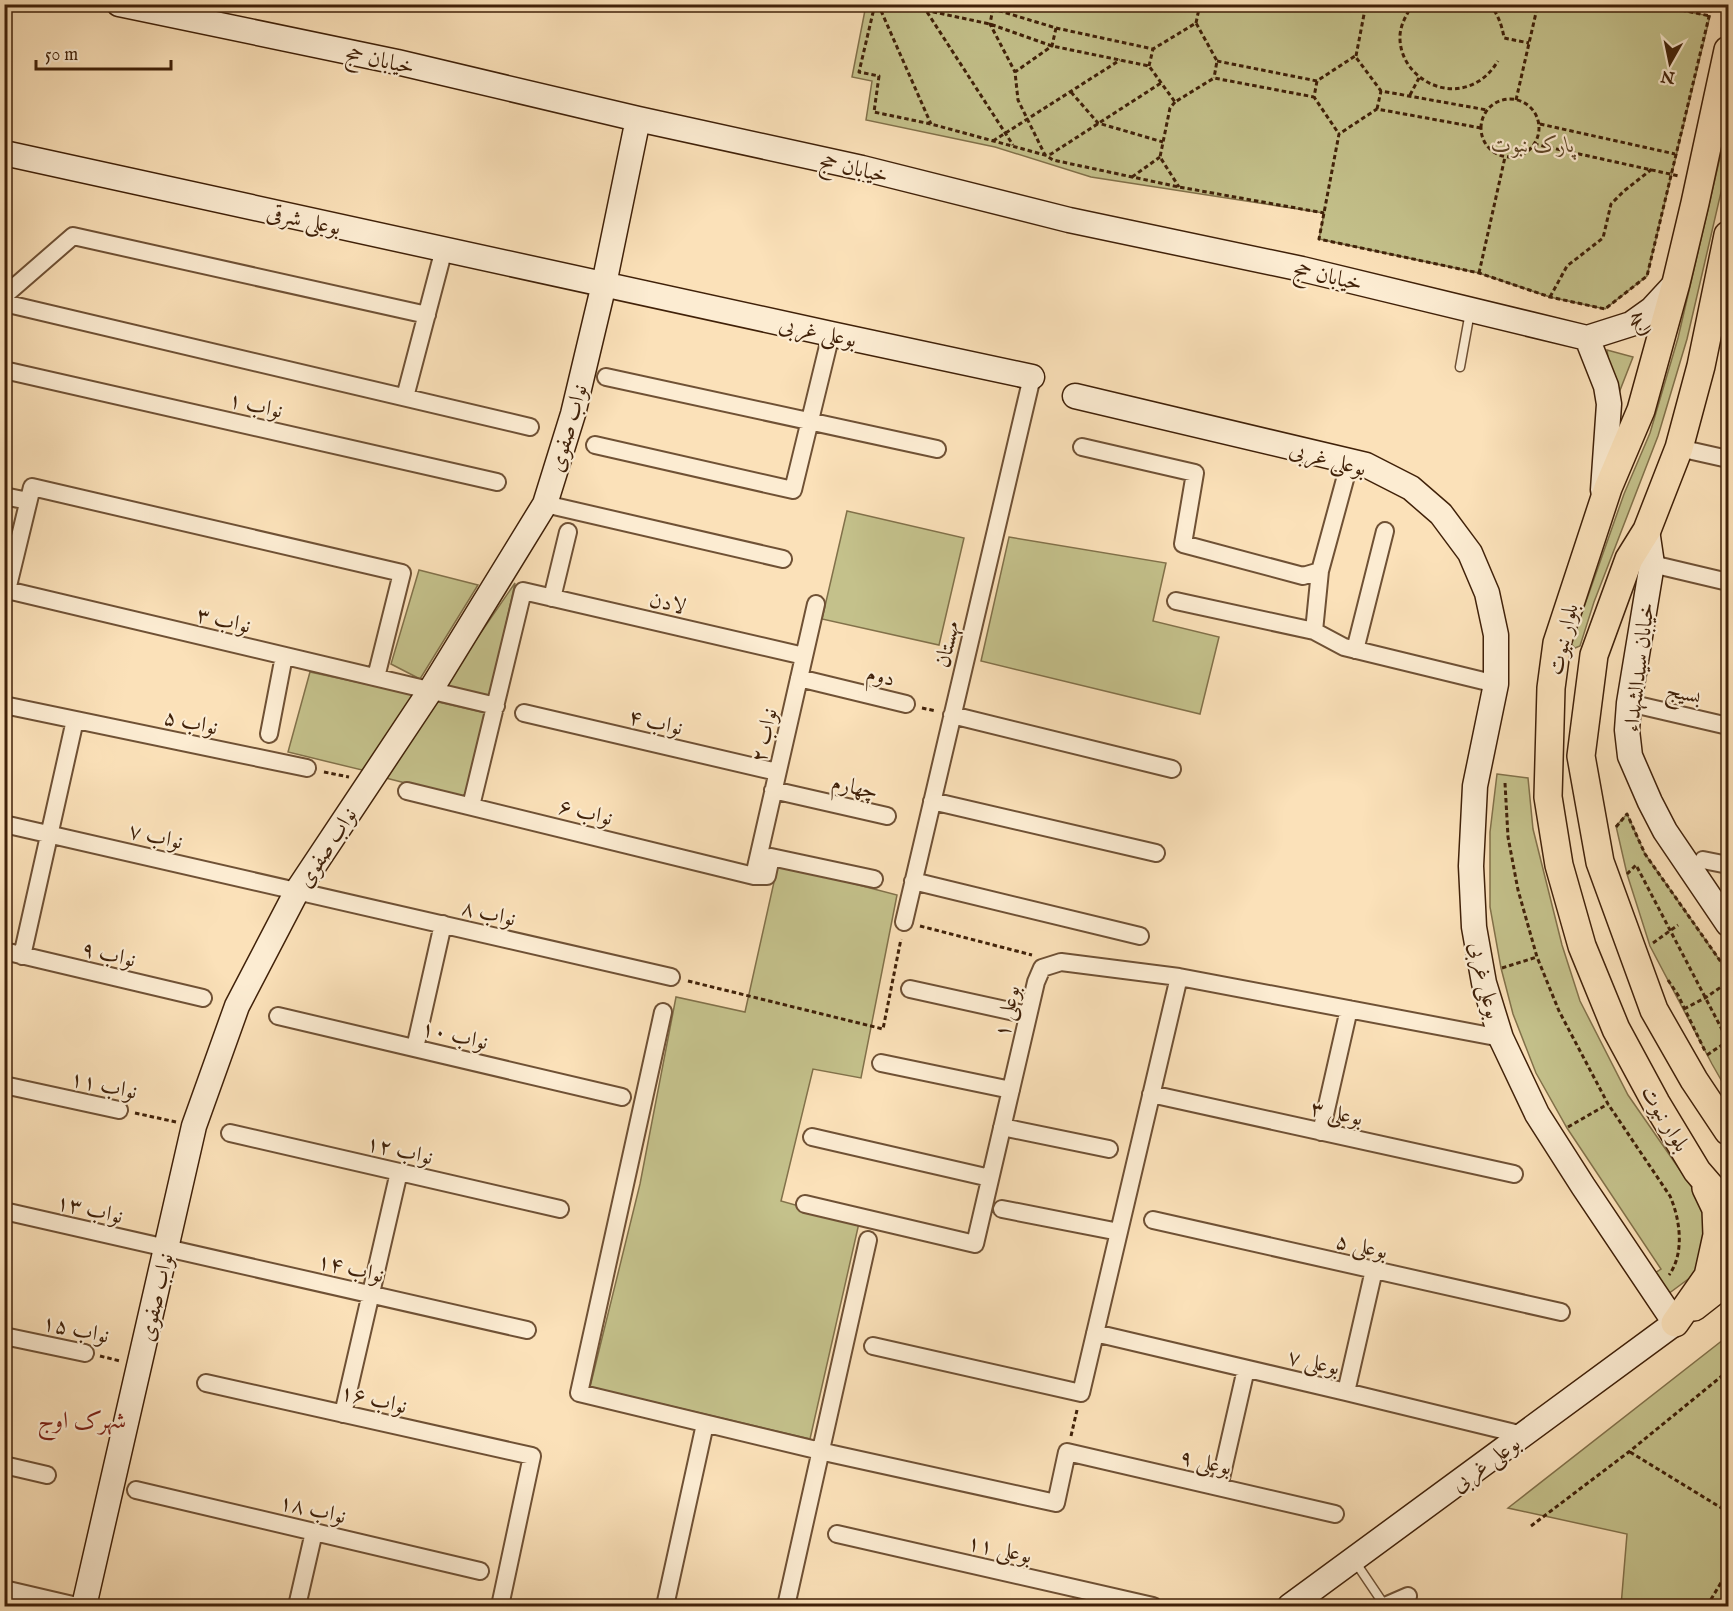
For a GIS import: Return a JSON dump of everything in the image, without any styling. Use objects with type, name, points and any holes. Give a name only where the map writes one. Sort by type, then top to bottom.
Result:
[{"type":"main road","name":"بلوار نبوت","points":[[1728,50],[1676,283],[1641,410],[1601,508],[1557,643],[1551,688],[1548,797],[1559,865],[1582,946],[1616,1029],[1656,1103],[1697,1171],[1728,1207]]},
{"type":"main road","name":"بلوار نبوت","points":[[1728,235],[1701,366],[1679,448],[1647,530],[1629,559],[1594,655],[1581,756],[1600,862],[1654,1010],[1694,1080],[1728,1131]]},
{"type":"main road","points":[[1557,643],[1561,656],[1572,663],[1579,664],[1594,655]]},
{"type":"main road","points":[[1551,688],[1558,678],[1566,674],[1575,674],[1586,682],[1589,693]]},
{"type":"main road","points":[[1675,1323],[1708,1276],[1717,1234],[1716,1209],[1697,1171]]},
{"type":"main road","points":[[1675,1323],[1717,1288],[1728,1283]]},
{"type":"street","name":"خیابان حج","points":[[119,4],[397,62],[638,119],[862,168],[1069,220],[1291,266],[1587,338]]},
{"type":"street","name":"نواب صفوی","points":[[84,1606],[194,1126],[237,1006],[297,891],[430,691],[545,504],[573,414],[604,284],[638,119]]},
{"type":"street","name":"بوعلی شرقی","points":[[4,153],[604,284]]},
{"type":"street","points":[[4,296],[72,236],[426,315]]},
{"type":"street","points":[[405,397],[444,249]]},
{"type":"street","name":"حج","points":[[1587,338],[1631,324],[1652,309],[1676,283]]},
{"type":"street","name":"بوعلی غربی","points":[[604,284],[1032,377]]},
{"type":"street","points":[[4,303],[530,427]]},
{"type":"street","points":[[595,445],[794,490],[831,334]]},
{"type":"street","points":[[1587,338],[1606,386],[1608,404],[1601,508]]},
{"type":"street","name":"نواب ۱","points":[[4,370],[497,482]]},
{"type":"street","points":[[606,377],[937,449]]},
{"type":"street","name":"مهستان","points":[[904,922],[1032,377]]},
{"type":"street","name":"بوعلی غربی","points":[[1075,396],[1366,465],[1411,488],[1441,514],[1470,553],[1487,593],[1496,635],[1496,684],[1475,786],[1471,866],[1474,927],[1484,983],[1501,1038],[1538,1114],[1583,1186],[1675,1323],[1290,1606]]},
{"type":"street","points":[[1082,447],[1195,473],[1183,544],[1303,576],[1320,571]]},
{"type":"street","points":[[1679,448],[1728,459]]},
{"type":"street","points":[[1314,631],[1320,571],[1350,461]]},
{"type":"street","points":[[4,496],[30,494],[402,573],[376,677]]},
{"type":"street","name":"نواب ۳","points":[[30,494],[7,590],[430,691]]},
{"type":"street","points":[[545,504],[783,558]]},
{"type":"street","name":"خیابان سیدالشهداء","points":[[1647,530],[1652,564],[1629,703],[1627,730],[1630,756],[1665,831],[1728,924]]},
{"type":"street","points":[[1355,650],[1385,531]]},
{"type":"street","points":[[552,598],[568,532]]},
{"type":"street","points":[[1652,564],[1728,582]]},
{"type":"street","name":"لادن","points":[[495,706],[523,591],[804,656]]},
{"type":"street","points":[[1176,601],[1314,631],[1344,648],[1496,684]]},
{"type":"street","name":"نواب ۲","points":[[754,876],[816,604]]},
{"type":"street","points":[[269,734],[284,656]]},
{"type":"street","name":"دوم","points":[[799,678],[906,704]]},
{"type":"street","points":[[430,691],[495,706],[471,806]]},
{"type":"street","name":"بسیج","points":[[1629,703],[1728,726]]},
{"type":"street","name":"نواب ۵","points":[[4,705],[307,768]]},
{"type":"street","name":"نواب ۴","points":[[524,713],[777,772]]},
{"type":"street","points":[[952,715],[1172,769]]},
{"type":"street","points":[[22,956],[75,720]]},
{"type":"street","name":"چهارم","points":[[773,790],[887,816]]},
{"type":"street","name":"نواب ۶","points":[[407,791],[754,876]]},
{"type":"street","points":[[932,801],[1156,853]]},
{"type":"street","name":"نواب ۷","points":[[4,824],[297,891]]},
{"type":"street","points":[[754,876],[767,876],[771,857],[874,879]]},
{"type":"street","points":[[1704,860],[1728,865]]},
{"type":"street","points":[[913,881],[1140,936]]},
{"type":"street","name":"نواب ۸","points":[[297,891],[671,976]]},
{"type":"street","points":[[415,1048],[443,924]]},
{"type":"street","name":"نواب ۹","points":[[4,951],[203,998]]},
{"type":"street","points":[[1061,962],[1179,977],[1501,1038]]},
{"type":"street","name":"بوعلی ۱","points":[[805,1204],[975,1244],[1036,982],[1042,968],[1061,962]]},
{"type":"street","points":[[873,1346],[1081,1393],[1179,977]]},
{"type":"street","points":[[910,989],[1028,1015]]},
{"type":"street","points":[[1321,1132],[1349,1009]]},
{"type":"street","points":[[663,1012],[579,1393],[821,1451],[1056,1503],[1067,1452]]},
{"type":"street","name":"نواب ۱۰","points":[[278,1016],[622,1097]]},
{"type":"street","points":[[881,1063],[1011,1090]]},
{"type":"street","name":"نواب ۱۱","points":[[4,1085],[119,1110]]},
{"type":"street","name":"بوعلی ۳","points":[[1151,1094],[1514,1174]]},
{"type":"street","points":[[1002,1127],[1109,1149]]},
{"type":"street","name":"نواب ۱۲","points":[[230,1133],[560,1209]]},
{"type":"street","points":[[812,1137],[990,1178]]},
{"type":"street","points":[[343,1414],[399,1172]]},
{"type":"street","points":[[1002,1209],[1119,1232]]},
{"type":"street","name":"نواب ۱۳","points":[[4,1212],[166,1248]]},
{"type":"street","name":"بوعلی ۵","points":[[1153,1220],[1561,1312]]},
{"type":"street","points":[[786,1606],[868,1240]]},
{"type":"street","name":"نواب ۱۴","points":[[166,1248],[526,1330]]},
{"type":"street","points":[[1346,1392],[1374,1270]]},
{"type":"street","name":"بوعلی ۷","points":[[1095,1334],[1523,1435]]},
{"type":"street","name":"نواب ۱۵","points":[[4,1336],[85,1353]]},
{"type":"street","points":[[1219,1487],[1246,1368]]},
{"type":"street","name":"نواب ۱۶","points":[[206,1383],[532,1456],[500,1606]]},
{"type":"street","points":[[665,1606],[705,1424]]},
{"type":"street","name":"بوعلی ۹","points":[[1067,1452],[1335,1514]]},
{"type":"street","points":[[4,1465],[47,1475]]},
{"type":"street","name":"نواب ۱۸","points":[[136,1490],[480,1571]]},
{"type":"street","points":[[297,1606],[314,1532]]},
{"type":"street","name":"بوعلی ۱۱","points":[[837,1534],[1153,1606]]},
{"type":"street","points":[[4,1589],[77,1606]]},
{"type":"street","points":[[1385,1606],[1408,1596]]},
{"type":"lane","points":[[1460,367],[1471,309]]},
{"type":"lane","points":[[1354,1559],[1385,1606]]},
{"type":"path","points":[[877,4],[931,124]]},
{"type":"path","points":[[877,4],[859,72],[879,76],[874,112],[931,124],[1045,155],[1053,160],[1179,188],[1324,213]]},
{"type":"path","points":[[896,4],[990,24],[1052,46],[1149,66],[1175,102]]},
{"type":"path","points":[[977,4],[1056,28],[1153,49],[1196,23]]},
{"type":"path","points":[[1200,4],[1196,23],[1217,61],[1214,78]]},
{"type":"path","points":[[1217,61],[1317,81],[1355,56],[1366,4]]},
{"type":"path","points":[[1413,4],[1404,18],[1400,34],[1402,50],[1408,65],[1419,77],[1433,86],[1448,89],[1464,88],[1479,82],[1491,72],[1498,61]]},
{"type":"path","points":[[1490,4],[1497,12],[1504,38],[1529,43]]},
{"type":"path","points":[[1516,100],[1538,4]]},
{"type":"path","points":[[1652,4],[1710,16]]},
{"type":"path","points":[[1317,81],[1314,97],[1339,134],[1319,239],[1479,273],[1550,297],[1605,309],[1647,276],[1712,4]]},
{"type":"path","points":[[993,8],[990,24],[1015,72],[1018,100],[1045,155]]},
{"type":"path","points":[[927,12],[1013,146]]},
{"type":"path","points":[[1015,72],[1052,46],[1056,28]]},
{"type":"path","points":[[1149,66],[1153,49]]},
{"type":"path","points":[[1355,56],[1381,91],[1486,110]]},
{"type":"path","points":[[993,141],[1120,60]]},
{"type":"path","points":[[1410,95],[1419,77]]},
{"type":"path","points":[[1179,188],[1160,157],[1170,108],[1175,102],[1214,78],[1314,97]]},
{"type":"path","points":[[1045,155],[1051,154],[1161,83]]},
{"type":"path","points":[[1377,109],[1381,91]]},
{"type":"path","points":[[1071,93],[1098,123],[1163,142]]},
{"type":"path","points":[[1506,99],[1516,100],[1524,102],[1536,115],[1539,124],[1537,138],[1534,144],[1521,155],[1505,157],[1488,146],[1483,138],[1482,121],[1486,110],[1497,102],[1506,99]]},
{"type":"path","points":[[1339,134],[1377,109],[1481,128]]},
{"type":"path","points":[[1539,124],[1676,154]]},
{"type":"path","points":[[1534,144],[1671,174]]},
{"type":"path","points":[[1131,177],[1160,157]]},
{"type":"path","points":[[1479,273],[1505,157]]},
{"type":"path","points":[[1550,297],[1567,266],[1604,238],[1611,204],[1652,169]]},
{"type":"path","name":"دوم","points":[[906,704],[952,715]]},
{"type":"path","points":[[307,768],[369,781]]},
{"type":"path","points":[[1505,783],[1508,837],[1518,890],[1537,957],[1559,1011],[1608,1104],[1671,1196],[1677,1211],[1679,1241],[1673,1269],[1668,1276]]},
{"type":"path","points":[[1618,836],[1616,826],[1627,814],[1646,854],[1728,972]]},
{"type":"path","points":[[1625,864],[1627,874],[1636,865],[1728,1040],[1707,1055]]},
{"type":"path","points":[[671,976],[883,1029],[904,922],[1061,962]]},
{"type":"path","points":[[1650,946],[1678,925]]},
{"type":"path","points":[[1501,968],[1537,957]]},
{"type":"path","points":[[1665,975],[1678,994],[1712,1064]]},
{"type":"path","points":[[1684,1009],[1720,987]]},
{"type":"path","points":[[1567,1128],[1608,1104]]},
{"type":"path","name":"نواب ۱۱","points":[[119,1110],[194,1126]]},
{"type":"path","name":"نواب ۱۵","points":[[85,1353],[139,1365]]},
{"type":"path","points":[[1531,1526],[1630,1451],[1728,1371]]},
{"type":"path","points":[[1067,1452],[1081,1393]]},
{"type":"path","points":[[1630,1451],[1728,1512]]},
{"type":"path","points":[[1728,1518],[1726,1530],[1728,1537]]},
{"type":"path","points":[[1707,1606],[1728,1571]]},
{"type":"green space","name":"پارک نبوت","points":[[866,5],[1652,5],[1710,16],[1647,276],[1605,309],[1550,297],[1479,273],[1319,239],[1324,213],[1091,177],[995,147],[866,120],[872,81],[852,77]]},
{"type":"green space","points":[[1728,123],[1728,162],[1687,339],[1658,436],[1594,602],[1580,646],[1575,648],[1571,644],[1624,494],[1650,433],[1678,338]]},
{"type":"green space","points":[[1607,350],[1633,357],[1615,403]]},
{"type":"green space","points":[[847,511],[964,538],[939,645],[822,619]]},
{"type":"green space","points":[[1009,537],[1166,563],[1153,621],[1219,637],[1200,714],[981,661]]},
{"type":"green space","points":[[419,570],[478,585],[420,679],[391,664]]},
{"type":"green space","points":[[515,583],[490,697],[444,686]]},
{"type":"green space","points":[[310,672],[417,695],[366,771],[288,752]]},
{"type":"green space","points":[[434,701],[486,713],[468,799],[382,777]]},
{"type":"green space","points":[[1497,774],[1528,778],[1533,829],[1562,945],[1580,1001],[1628,1095],[1707,1209],[1703,1260],[1691,1277],[1668,1294],[1652,1275],[1661,1269],[1567,1128],[1536,1073],[1513,1014],[1501,968],[1490,907],[1490,832]]},
{"type":"green space","points":[[1627,814],[1645,854],[1728,972],[1728,1092],[1650,946],[1627,874],[1616,826]]},
{"type":"green space","points":[[778,864],[897,895],[861,1078],[813,1069],[781,1201],[859,1223],[810,1439],[590,1387],[640,1184],[676,997],[745,1012]]},
{"type":"green space","points":[[1728,1336],[1728,1606],[1621,1606],[1627,1534],[1508,1508]]},
{"type":"district","name":"شهرک اوج","points":[[82,1420]]}]
